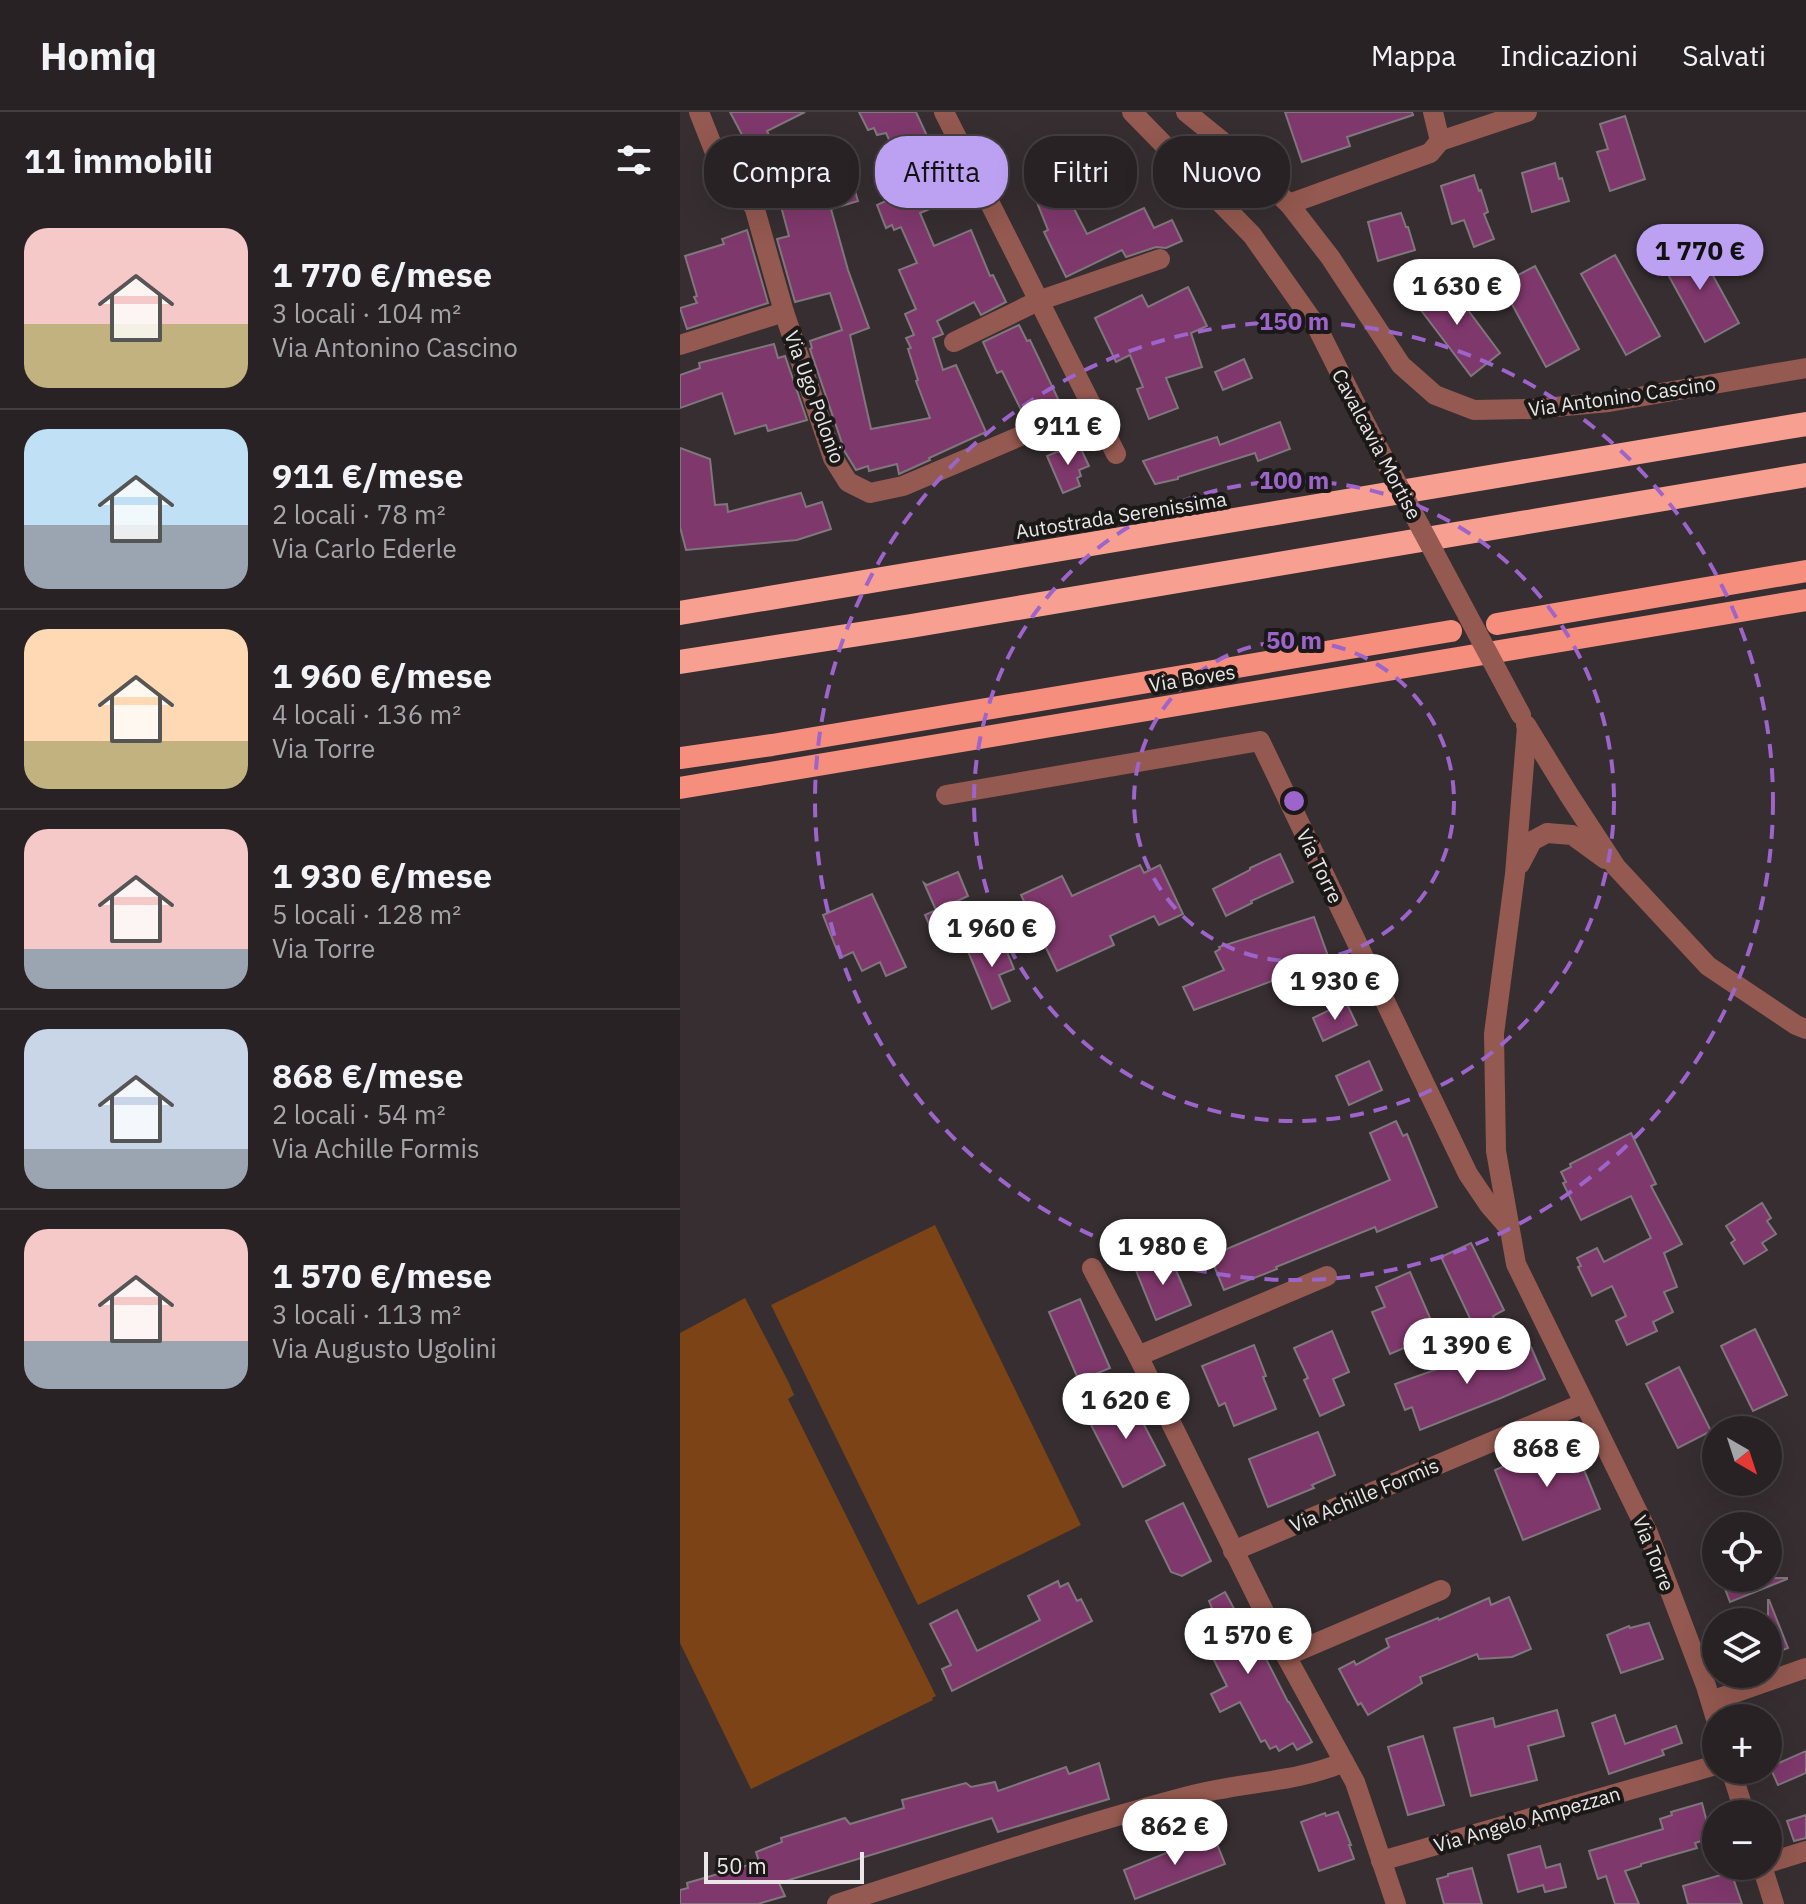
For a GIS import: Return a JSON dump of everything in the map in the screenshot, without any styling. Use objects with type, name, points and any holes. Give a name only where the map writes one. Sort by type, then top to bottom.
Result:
[{"type":"highway","name":"Autostrada Serenissima","points":[[680,613],[1806,424]]},
{"type":"highway","points":[[680,662],[1806,475]]},
{"type":"highway","points":[[1497,624],[1806,571]]},
{"type":"highway","name":"Via Boves","points":[[680,788],[1806,600]]},
{"type":"highway","name":"Via Boves","points":[[680,758],[1451,631]]},
{"type":"street","name":"Via Ugo Polonio","points":[[699,112],[727,183],[754,206],[784,312],[833,458],[848,482],[870,493],[903,486],[1091,406]]},
{"type":"street","points":[[944,112],[1116,454]]},
{"type":"street","name":"Cavalcavia Mortise","points":[[1132,112],[1252,235],[1317,327],[1524,721],[1616,867],[1708,966],[1806,1029]]},
{"type":"street","name":"Via Antonino Cascino","points":[[1186,112],[1216,136]]},
{"type":"street","points":[[1433,112],[1440,141]]},
{"type":"street","points":[[1290,204],[1430,153],[1440,141],[1527,112]]},
{"type":"street","name":"Via Antonino Cascino","points":[[1290,205],[1330,257],[1401,365],[1435,395],[1474,410],[1533,409],[1609,402],[1806,368]]},
{"type":"street","points":[[954,342],[1038,301],[1160,259]]},
{"type":"street","name":"Via Ugo Polonio","points":[[680,345],[784,312]]},
{"type":"street","name":"Cavalcavia Mortise","points":[[1516,1264],[1496,1151],[1494,1034],[1515,874],[1524,721]]},
{"type":"street","name":"Via Torre","points":[[946,795],[1260,741],[1468,1174],[1509,1228]]},
{"type":"street","name":"Cavalcavia Mortise","points":[[1515,874],[1532,841],[1547,833],[1572,835],[1616,867]]},
{"type":"street","name":"Via Torre","points":[[1516,1264],[1648,1533],[1712,1704]]},
{"type":"street","points":[[1092,1268],[1286,1656],[1355,1782],[1396,1904]]},
{"type":"street","points":[[1138,1356],[1327,1276]]},
{"type":"street","name":"Via Achille Formis","points":[[1233,1551],[1584,1403]]},
{"type":"street","points":[[1286,1656],[1441,1590]]},
{"type":"street","points":[[1727,1704],[1806,1668]]},
{"type":"street","points":[[837,1904],[1194,1794],[1316,1772],[1344,1762]]},
{"type":"street","name":"Via Angelo Ampezzan","points":[[1381,1861],[1702,1769]]},
{"type":"street","points":[[1782,1859],[1806,1851]]},
{"type":"street","points":[[1766,1880],[1774,1904]]},
{"type":"shaded area","points":[[935,1225],[1081,1525],[918,1605],[771,1305]]},
{"type":"shaded area","points":[[745,1298],[789,1383],[794,1395],[788,1399],[936,1696],[751,1789],[680,1643],[680,1333]]},
{"type":"building","points":[[730,112],[805,112],[767,131],[770,136],[743,136]]},
{"type":"building","points":[[859,112],[916,112],[927,136],[877,135],[874,128],[868,130]]},
{"type":"building","points":[[1285,112],[1412,112],[1413,115],[1347,137],[1350,146],[1302,162]]},
{"type":"building","points":[[1625,116],[1645,179],[1610,191],[1597,152],[1608,149],[1600,124]]},
{"type":"building","points":[[1555,163],[1569,201],[1532,212],[1522,173]]},
{"type":"building","points":[[1474,175],[1494,239],[1474,247],[1464,220],[1452,224],[1441,186]]},
{"type":"building","points":[[781,208],[834,208],[831,209],[848,270],[869,328],[850,335],[871,429],[930,418],[916,381],[908,349],[911,348],[906,338],[914,335],[905,314],[916,309],[899,270],[917,263],[901,227],[894,230],[892,225],[886,228],[878,208],[932,208],[920,213],[934,246],[971,230],[990,276],[993,275],[1006,302],[981,315],[974,302],[937,321],[943,334],[933,338],[943,370],[956,365],[986,432],[899,474],[897,464],[869,471],[868,466],[856,470],[845,452],[810,349],[810,341],[842,330],[830,293],[795,302],[777,239],[789,236]]},
{"type":"building","points":[[1039,208],[1074,208],[1087,234],[1144,208],[1154,228],[1172,220],[1182,241],[1126,257],[1122,250],[1066,277],[1044,232],[1048,230]]},
{"type":"building","points":[[1401,213],[1415,250],[1378,261],[1368,222]]},
{"type":"building","points":[[747,230],[768,303],[687,329],[680,308],[697,303],[694,297],[697,296],[685,256],[724,244],[722,239]]},
{"type":"building","points":[[1694,241],[1739,323],[1705,342],[1660,260]]},
{"type":"building","points":[[1615,255],[1660,336],[1626,355],[1581,274]]},
{"type":"building","points":[[1535,266],[1579,349],[1546,367],[1501,284]]},
{"type":"building","points":[[1444,278],[1500,353],[1471,376],[1414,301]]},
{"type":"building","points":[[1188,287],[1207,326],[1191,333],[1202,367],[1166,378],[1178,408],[1149,419],[1137,389],[1143,387],[1130,355],[1116,362],[1095,318],[1142,295],[1148,307]]},
{"type":"building","points":[[1019,325],[1027,341],[1030,340],[1060,403],[1026,420],[1002,371],[997,373],[983,342]]},
{"type":"building","points":[[774,344],[778,358],[785,356],[807,420],[768,431],[766,425],[735,434],[722,393],[680,408],[680,375],[700,368],[699,363]]},
{"type":"building","points":[[1244,359],[1252,378],[1223,390],[1215,372]]},
{"type":"building","points":[[1280,422],[1290,449],[1258,461],[1255,453],[1155,484],[1143,461],[1217,437],[1220,445]]},
{"type":"building","points":[[1078,443],[1089,466],[1079,470],[1081,476],[1077,478],[1080,486],[1063,493],[1047,456]]},
{"type":"building","points":[[680,448],[710,459],[715,505],[727,504],[728,512],[801,493],[806,507],[822,502],[831,529],[797,540],[686,550],[680,527]]},
{"type":"building","points":[[1280,854],[1293,882],[1226,916],[1213,889]]},
{"type":"building","points":[[1140,865],[1144,873],[1160,865],[1183,914],[1159,925],[1154,916],[1110,936],[1114,945],[1057,971],[1021,895],[1062,876],[1072,896]]},
{"type":"building","points":[[958,872],[968,896],[953,903],[976,920],[935,938],[925,915],[936,910],[924,883],[927,885]]},
{"type":"building","points":[[872,894],[906,967],[886,976],[880,962],[862,971],[853,952],[840,958],[823,915]]},
{"type":"building","points":[[1314,917],[1333,970],[1303,981],[1299,971],[1194,1010],[1183,987],[1224,970],[1215,952],[1219,947]]},
{"type":"building","points":[[1000,935],[1014,969],[999,975],[1010,1001],[992,1009],[967,949]]},
{"type":"building","points":[[1346,1002],[1357,1025],[1323,1041],[1313,1018]]},
{"type":"building","points":[[1369,1061],[1382,1090],[1349,1105],[1336,1076]]},
{"type":"building","points":[[1396,1121],[1403,1136],[1407,1134],[1437,1207],[1377,1232],[1375,1227],[1224,1290],[1210,1256],[1390,1180],[1370,1133]]},
{"type":"building","points":[[1631,1133],[1656,1184],[1651,1186],[1682,1244],[1664,1253],[1677,1287],[1664,1292],[1673,1312],[1653,1322],[1657,1331],[1627,1345],[1616,1321],[1626,1316],[1612,1286],[1592,1296],[1577,1258],[1597,1248],[1604,1262],[1651,1238],[1631,1196],[1581,1220],[1561,1172],[1571,1167],[1570,1164]]},
{"type":"building","points":[[1762,1203],[1771,1218],[1767,1221],[1776,1234],[1762,1243],[1767,1250],[1744,1264],[1731,1243],[1735,1240],[1726,1226]]},
{"type":"building","points":[[1471,1243],[1504,1310],[1475,1329],[1441,1257]]},
{"type":"building","points":[[1169,1254],[1191,1305],[1156,1320],[1135,1268]]},
{"type":"building","points":[[1410,1272],[1437,1334],[1390,1354],[1372,1312],[1385,1307],[1376,1287]]},
{"type":"building","points":[[1080,1299],[1110,1368],[1079,1381],[1049,1312]]},
{"type":"building","points":[[1755,1329],[1787,1395],[1753,1411],[1721,1346]]},
{"type":"building","points":[[1332,1331],[1349,1372],[1333,1379],[1344,1405],[1320,1416],[1294,1348]]},
{"type":"building","points":[[1254,1345],[1276,1409],[1234,1426],[1225,1403],[1219,1406],[1202,1366]]},
{"type":"building","points":[[1531,1347],[1545,1379],[1420,1430],[1412,1407],[1405,1410],[1395,1384],[1474,1356],[1478,1367],[1512,1351],[1514,1355]]},
{"type":"building","points":[[1679,1367],[1704,1416],[1702,1436],[1678,1448],[1646,1384]]},
{"type":"building","points":[[1129,1396],[1165,1465],[1123,1487],[1087,1417]]},
{"type":"building","points":[[1318,1432],[1335,1475],[1312,1485],[1314,1488],[1268,1507],[1249,1459]]},
{"type":"building","points":[[1571,1438],[1600,1509],[1523,1540],[1495,1470]]},
{"type":"building","points":[[1183,1503],[1211,1561],[1182,1576],[1171,1572],[1146,1521]]},
{"type":"building","points":[[1058,1581],[1060,1587],[1068,1583],[1077,1601],[1081,1599],[1092,1621],[952,1691],[942,1669],[951,1665],[930,1624],[957,1610],[977,1651],[1040,1620],[1028,1596]]},
{"type":"building","points":[[1225,1592],[1261,1649],[1312,1742],[1297,1750],[1293,1743],[1279,1751],[1276,1746],[1270,1749],[1265,1740],[1261,1742],[1240,1702],[1220,1712],[1211,1694],[1227,1686],[1189,1620],[1212,1608],[1209,1601]]},
{"type":"building","points":[[1726,1592],[1755,1592],[1730,1602]]},
{"type":"building","points":[[1509,1597],[1531,1649],[1512,1657],[1479,1659],[1477,1654],[1420,1677],[1422,1683],[1368,1715],[1361,1703],[1358,1705],[1339,1669],[1354,1661],[1356,1665],[1389,1647],[1386,1639],[1489,1598],[1491,1605]]},
{"type":"building","points":[[1649,1623],[1663,1659],[1621,1673],[1607,1635],[1629,1626]]},
{"type":"building","points":[[1782,1633],[1788,1648],[1782,1650]]},
{"type":"building","points":[[1557,1710],[1564,1736],[1528,1746],[1537,1780],[1471,1796],[1454,1728],[1493,1718],[1495,1727]]},
{"type":"building","points":[[1615,1715],[1625,1744],[1676,1726],[1682,1743],[1662,1750],[1664,1755],[1609,1774],[1592,1723]]},
{"type":"building","points":[[1423,1736],[1444,1805],[1408,1815],[1388,1747]]},
{"type":"building","points":[[1806,1751],[1806,1773],[1782,1783],[1782,1762]]},
{"type":"building","points":[[1099,1763],[1109,1799],[998,1832],[992,1818],[779,1883],[785,1896],[758,1904],[680,1904],[680,1890],[688,1888],[687,1883],[759,1862],[756,1852],[782,1842],[781,1838],[845,1818],[850,1824],[904,1808],[902,1800],[966,1783],[971,1787],[995,1782],[998,1791],[1066,1767],[1069,1774]]},
{"type":"building","points":[[1702,1803],[1702,1841],[1695,1843],[1697,1848],[1625,1871],[1639,1904],[1615,1904],[1606,1876],[1598,1879],[1589,1851],[1663,1829],[1660,1819],[1672,1815],[1671,1812]]},
{"type":"building","points":[[1338,1812],[1354,1859],[1319,1871],[1301,1822],[1325,1813],[1326,1816]]},
{"type":"building","points":[[1806,1815],[1806,1838],[1794,1841],[1787,1821]]},
{"type":"building","points":[[1213,1834],[1225,1864],[1135,1899],[1124,1870]]},
{"type":"building","points":[[1540,1846],[1546,1868],[1560,1864],[1566,1887],[1545,1892],[1543,1885],[1518,1892],[1508,1855]]},
{"type":"building","points":[[1472,1868],[1482,1904],[1444,1904],[1437,1879]]},
{"type":"building","points":[[1704,1880],[1734,1880],[1742,1904],[1688,1904],[1683,1886]]}]
